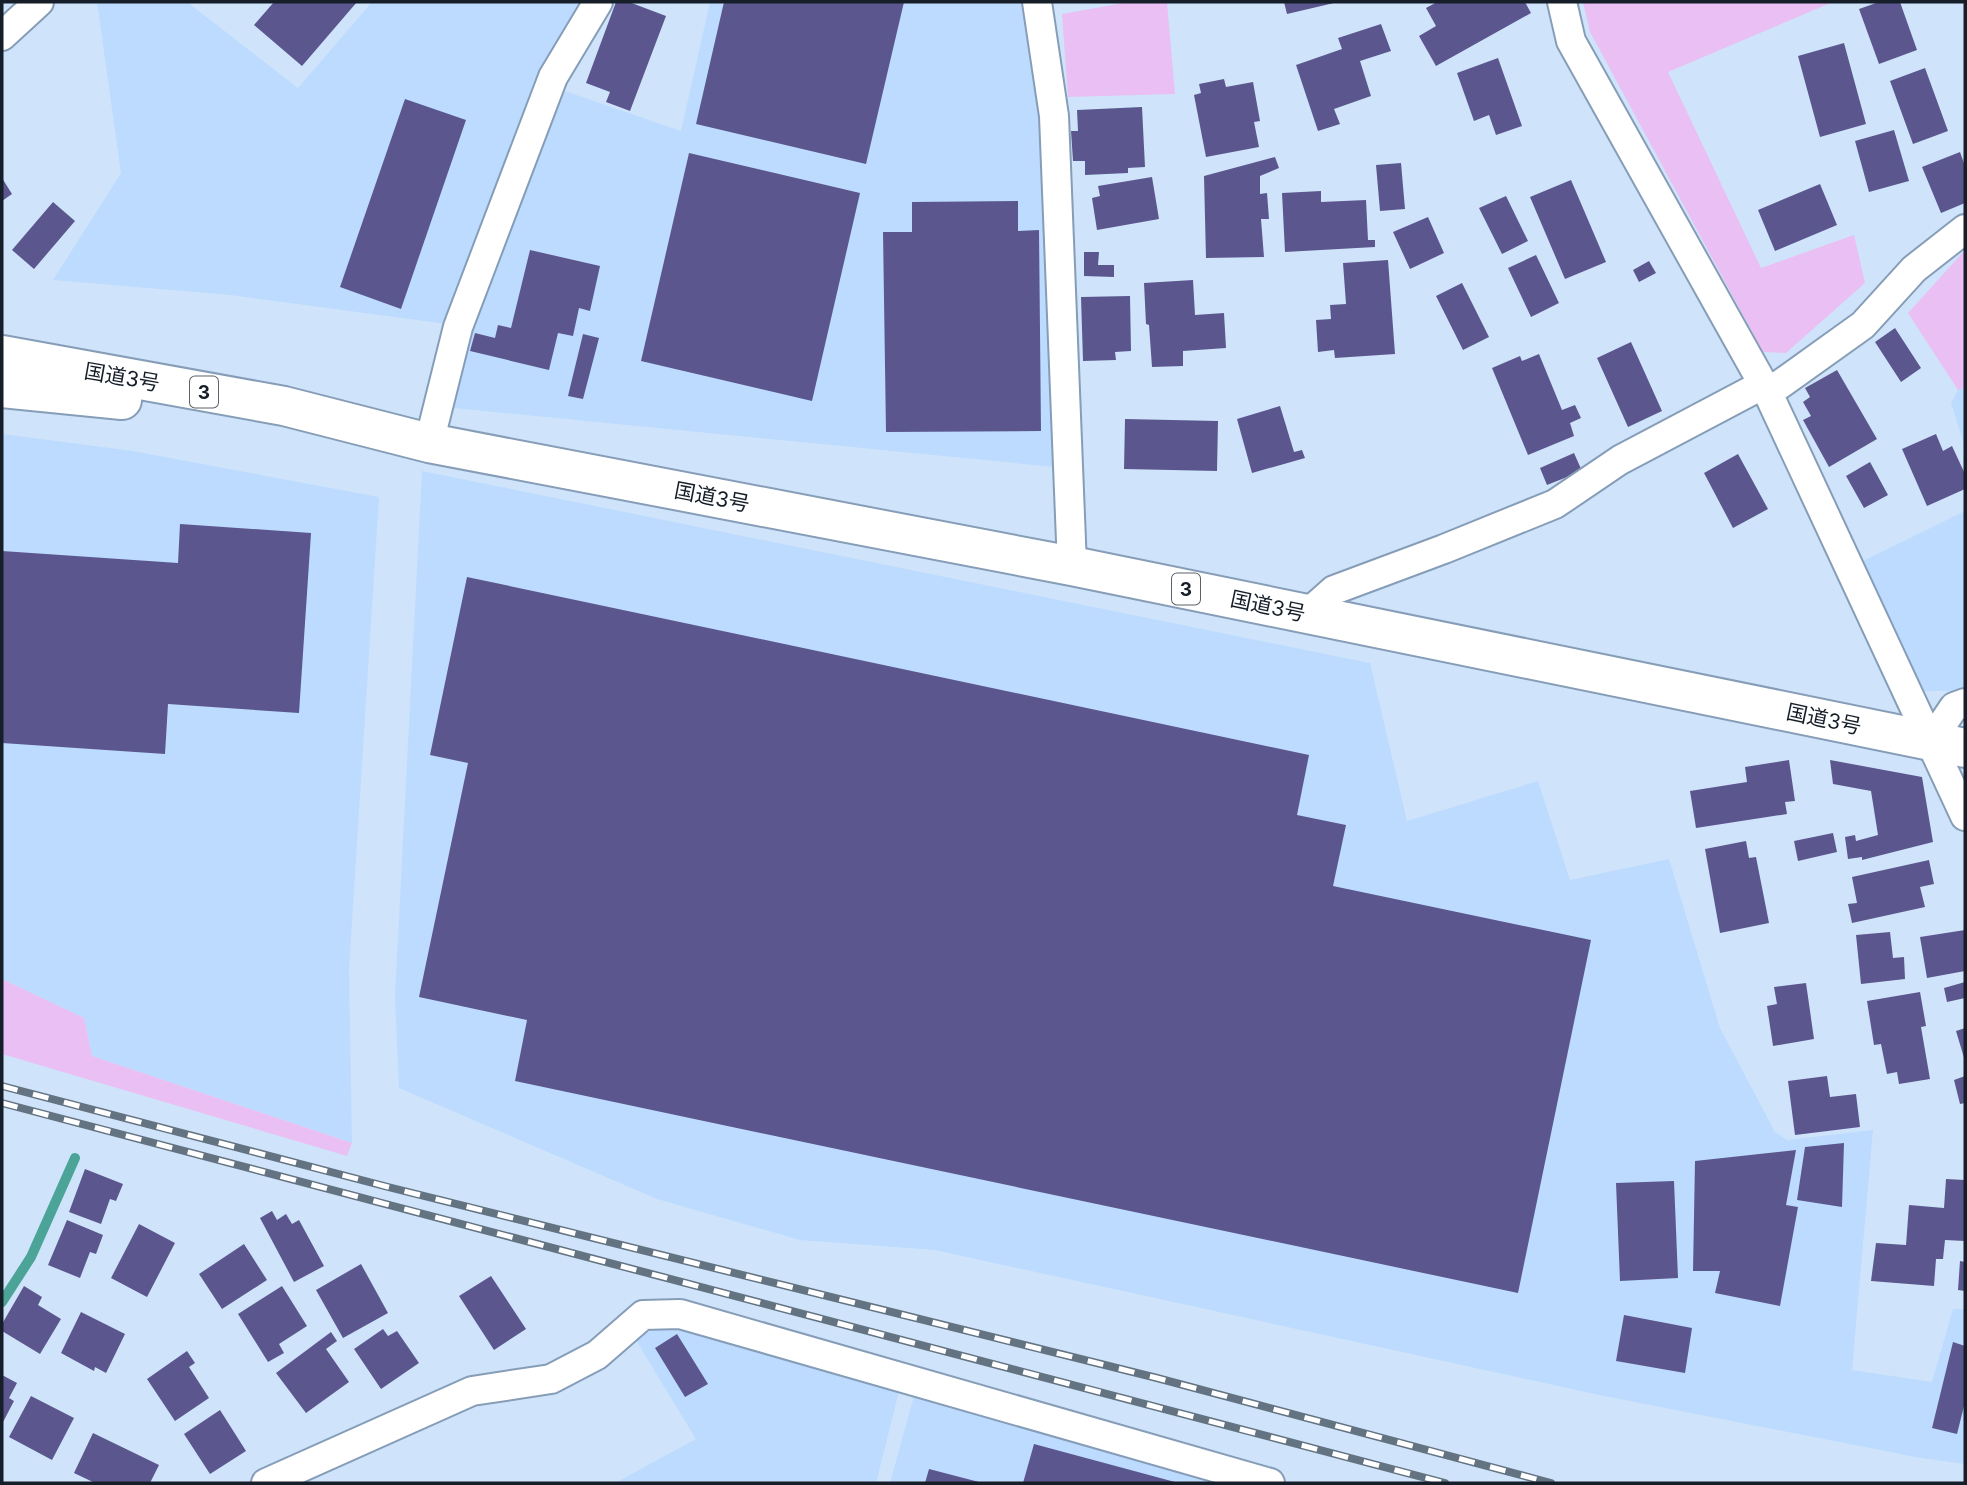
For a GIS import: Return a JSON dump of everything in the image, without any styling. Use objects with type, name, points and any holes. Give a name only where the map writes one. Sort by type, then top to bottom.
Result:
[{"type":"highway","name":"国道3号","points":[[2,355],[284,406],[417,440]]},
{"type":"highway","name":"国道3号","points":[[2,388],[155,404],[417,440],[1072,566],[1948,745]]},
{"type":"street","points":[[2,36],[39,2]]},
{"type":"street","points":[[417,440],[553,77],[598,2]]},
{"type":"street","points":[[1037,2],[1054,116],[1072,566]]},
{"type":"street","points":[[1562,2],[1570,41],[1765,389],[1948,745],[1965,816]]},
{"type":"street","points":[[1307,614],[1334,590],[1444,549],[1555,503],[1620,460],[1765,389],[1863,325],[1914,269],[1965,229]]},
{"type":"street","points":[[1948,745],[1954,707],[1965,703]]},
{"type":"street","points":[[266,1483],[472,1391],[551,1379],[597,1355],[643,1315],[680,1314],[1270,1483]]},
{"type":"shaded area","points":[[97,2],[187,2],[298,88],[372,2],[581,2],[534,81],[447,324],[230,295],[53,280],[121,173]]},
{"type":"shaded area","points":[[710,2],[1023,2],[1045,131],[1055,467],[444,407],[556,88],[681,131]]},
{"type":"shaded area","points":[[1129,2],[1167,2],[1175,94],[1068,97],[1062,14]]},
{"type":"shaded area","points":[[1583,2],[1833,2],[1668,72],[1761,268],[1854,235],[1865,283],[1786,353],[1763,352],[1590,32]]},
{"type":"shaded area","points":[[1965,250],[1965,387],[1958,390],[1908,313]]},
{"type":"shaded area","points":[[1965,387],[1965,447],[1951,403],[1958,390]]},
{"type":"shaded area","points":[[2,434],[133,451],[379,497],[349,969],[352,1143],[92,1056],[84,1018],[2,979]]},
{"type":"shaded area","points":[[422,471],[1370,663],[1407,821],[1538,781],[1570,880],[1669,859],[1720,1028],[1775,1132],[1787,1140],[1873,1130],[1852,1370],[1932,1382],[1953,1309],[1965,1309],[1965,1464],[1921,1458],[1599,1395],[935,1250],[800,1240],[657,1199],[399,1088],[395,996]]},
{"type":"shaded area","points":[[1965,511],[1965,691],[1923,691],[1857,564]]},
{"type":"shaded area","points":[[2,979],[84,1018],[92,1056],[352,1143],[347,1156],[2,1054]]},
{"type":"shaded area","points":[[681,1321],[899,1391],[876,1483],[615,1483],[696,1439],[634,1337]]},
{"type":"shaded area","points":[[914,1396],[1236,1483],[890,1483]]},
{"type":"building","points":[[274,2],[357,2],[302,66],[254,25]]},
{"type":"building","points":[[616,2],[629,2],[666,16],[630,111],[606,102],[610,92],[586,83]]},
{"type":"building","points":[[724,2],[904,2],[866,164],[696,124]]},
{"type":"building","points":[[1284,2],[1334,2],[1334,3],[1287,14]]},
{"type":"building","points":[[1437,2],[1525,2],[1531,13],[1436,66],[1419,36],[1436,26],[1426,8]]},
{"type":"building","points":[[1879,2],[1900,2],[1917,50],[1879,64],[1859,9]]},
{"type":"building","points":[[1381,24],[1391,51],[1360,61],[1371,96],[1334,109],[1340,124],[1318,131],[1296,65],[1342,49],[1338,38]]},
{"type":"building","points":[[1844,43],[1866,124],[1820,137],[1798,56]]},
{"type":"building","points":[[1498,58],[1522,126],[1496,135],[1489,115],[1474,121],[1457,73]]},
{"type":"building","points":[[1925,68],[1948,131],[1913,144],[1890,81]]},
{"type":"building","points":[[1224,79],[1226,87],[1253,82],[1260,121],[1254,122],[1259,147],[1206,157],[1194,95],[1201,93],[1199,84]]},
{"type":"building","points":[[405,99],[466,120],[401,309],[340,287]]},
{"type":"building","points":[[1142,107],[1145,167],[1128,168],[1128,173],[1085,175],[1085,161],[1073,161],[1071,131],[1078,131],[1077,110]]},
{"type":"building","points":[[1894,130],[1909,181],[1869,192],[1855,141]]},
{"type":"building","points":[[1960,152],[1965,166],[1965,203],[1941,213],[1922,167]]},
{"type":"building","points":[[689,153],[860,193],[812,401],[641,361]]},
{"type":"building","points":[[1275,157],[1279,168],[1260,176],[1260,194],[1267,193],[1269,219],[1261,219],[1264,257],[1206,258],[1204,176]]},
{"type":"building","points":[[1401,163],[1405,209],[1380,211],[1376,165]]},
{"type":"building","points":[[1152,177],[1159,219],[1097,230],[1092,198],[1100,196],[1098,186]]},
{"type":"building","points":[[2,178],[12,194],[2,201]]},
{"type":"building","points":[[1571,180],[1606,262],[1565,279],[1530,197]]},
{"type":"building","points":[[1820,184],[1837,225],[1775,251],[1758,210]]},
{"type":"building","points":[[1321,191],[1321,202],[1366,200],[1368,240],[1375,240],[1375,247],[1285,252],[1282,193]]},
{"type":"building","points":[[1506,196],[1528,241],[1502,254],[1479,208]]},
{"type":"building","points":[[1018,201],[1018,231],[1039,230],[1041,431],[886,432],[883,232],[912,232],[912,202]]},
{"type":"building","points":[[53,202],[75,221],[34,269],[12,250]]},
{"type":"building","points":[[1428,217],[1444,253],[1410,269],[1393,232]]},
{"type":"building","points":[[530,250],[600,266],[590,311],[579,308],[573,336],[558,333],[549,370],[470,351],[475,333],[495,338],[498,325],[511,328]]},
{"type":"building","points":[[1084,252],[1099,252],[1098,265],[1114,265],[1114,277],[1084,276]]},
{"type":"building","points":[[1536,255],[1559,303],[1531,317],[1508,268]]},
{"type":"building","points":[[1388,260],[1395,354],[1335,358],[1334,350],[1318,352],[1316,320],[1331,319],[1330,305],[1346,304],[1343,263]]},
{"type":"building","points":[[1649,261],[1656,273],[1639,282],[1633,270]]},
{"type":"building","points":[[1193,280],[1195,315],[1224,313],[1226,348],[1183,351],[1183,366],[1152,367],[1144,283]]},
{"type":"building","points":[[1462,283],[1489,337],[1463,350],[1436,296]]},
{"type":"building","points":[[1130,296],[1131,351],[1115,352],[1116,360],[1083,361],[1081,297]]},
{"type":"building","points":[[1895,328],[1921,368],[1901,382],[1875,342]]},
{"type":"building","points":[[583,334],[599,338],[583,399],[568,396]]},
{"type":"building","points":[[1631,342],[1662,411],[1628,427],[1597,358]]},
{"type":"building","points":[[1539,354],[1562,410],[1575,405],[1581,418],[1570,423],[1574,436],[1528,455],[1492,368],[1520,356],[1522,361]]},
{"type":"building","points":[[1837,370],[1877,439],[1829,467],[1803,420],[1811,416],[1803,402],[1810,397],[1805,388]]},
{"type":"building","points":[[1280,406],[1294,452],[1302,450],[1305,458],[1252,473],[1237,419]]},
{"type":"building","points":[[1125,419],[1218,421],[1217,471],[1124,469]]},
{"type":"building","points":[[1936,434],[1943,451],[1952,446],[1965,474],[1965,489],[1927,506],[1902,449]]},
{"type":"building","points":[[1574,453],[1582,471],[1547,485],[1540,468]]},
{"type":"building","points":[[1738,454],[1768,509],[1733,528],[1704,473]]},
{"type":"building","points":[[1870,462],[1888,495],[1864,508],[1846,476]]},
{"type":"building","points":[[180,524],[311,533],[299,713],[168,704],[165,754],[2,743],[2,551],[178,563]]},
{"type":"building","points":[[467,577],[1309,755],[1297,815],[1346,825],[1333,886],[1591,940],[1518,1293],[515,1081],[527,1020],[419,997],[468,763],[430,755]]},
{"type":"building","points":[[1789,760],[1795,801],[1785,802],[1787,814],[1696,828],[1690,791],[1747,782],[1745,767]]},
{"type":"building","points":[[1830,760],[1922,777],[1933,842],[1862,860],[1862,857],[1848,859],[1845,837],[1855,835],[1856,841],[1878,835],[1871,791],[1833,784]]},
{"type":"building","points":[[1833,833],[1837,852],[1798,861],[1794,841]]},
{"type":"building","points":[[1746,841],[1749,858],[1756,857],[1769,923],[1720,933],[1705,849]]},
{"type":"building","points":[[1929,860],[1934,884],[1920,887],[1925,907],[1852,923],[1848,904],[1857,903],[1852,877]]},
{"type":"building","points":[[1965,930],[1965,971],[1927,978],[1920,937]]},
{"type":"building","points":[[1890,932],[1893,958],[1904,957],[1905,979],[1861,984],[1856,935]]},
{"type":"building","points":[[1965,982],[1965,998],[1947,1002],[1944,988]]},
{"type":"building","points":[[1806,983],[1814,1039],[1773,1046],[1767,1006],[1777,1004],[1774,987]]},
{"type":"building","points":[[1920,992],[1926,1026],[1921,1027],[1930,1079],[1899,1084],[1897,1072],[1887,1074],[1881,1044],[1874,1045],[1867,1001]]},
{"type":"building","points":[[1965,1028],[1965,1061],[1956,1031]]},
{"type":"building","points":[[1827,1076],[1830,1097],[1856,1094],[1860,1127],[1795,1135],[1788,1081]]},
{"type":"building","points":[[1965,1076],[1965,1103],[1960,1104],[1954,1080]]},
{"type":"building","points":[[1844,1143],[1842,1207],[1797,1200],[1805,1147]]},
{"type":"building","points":[[1796,1150],[1786,1205],[1798,1207],[1780,1306],[1715,1293],[1720,1271],[1693,1271],[1695,1161]]},
{"type":"building","points":[[85,1169],[123,1184],[116,1201],[110,1199],[101,1224],[69,1212]]},
{"type":"building","points":[[1946,1179],[1965,1180],[1965,1241],[1945,1240],[1943,1259],[1936,1259],[1934,1286],[1871,1281],[1876,1243],[1906,1245],[1909,1205],[1944,1208]]},
{"type":"building","points":[[1674,1181],[1678,1278],[1620,1281],[1616,1183]]},
{"type":"building","points":[[272,1211],[277,1220],[286,1214],[292,1224],[299,1220],[324,1266],[294,1282],[260,1218]]},
{"type":"building","points":[[67,1220],[103,1235],[96,1254],[90,1252],[80,1278],[48,1265]]},
{"type":"building","points":[[139,1224],[175,1243],[147,1297],[111,1278]]},
{"type":"building","points":[[244,1244],[267,1280],[222,1309],[199,1274]]},
{"type":"building","points":[[1960,1261],[1965,1262],[1965,1291],[1958,1290]]},
{"type":"building","points":[[361,1264],[388,1313],[343,1338],[316,1290]]},
{"type":"building","points":[[491,1276],[526,1329],[494,1350],[459,1296]]},
{"type":"building","points":[[24,1286],[42,1297],[38,1305],[61,1319],[40,1354],[2,1331],[2,1324]]},
{"type":"building","points":[[282,1286],[307,1326],[279,1344],[284,1353],[268,1362],[238,1314]]},
{"type":"building","points":[[81,1312],[125,1334],[106,1373],[95,1367],[94,1371],[61,1353]]},
{"type":"building","points":[[1624,1315],[1692,1328],[1685,1373],[1616,1361]]},
{"type":"building","points":[[383,1329],[388,1336],[397,1331],[419,1363],[381,1389],[354,1349]]},
{"type":"building","points":[[331,1332],[337,1341],[326,1349],[349,1382],[306,1413],[276,1373]]},
{"type":"building","points":[[677,1334],[708,1384],[685,1397],[655,1348]]},
{"type":"building","points":[[1953,1342],[1965,1346],[1965,1402],[1957,1434],[1932,1428]]},
{"type":"building","points":[[187,1351],[195,1363],[189,1367],[209,1398],[175,1421],[147,1379]]},
{"type":"building","points":[[2,1375],[17,1383],[9,1398],[14,1401],[2,1424]]},
{"type":"building","points":[[31,1396],[74,1418],[52,1460],[9,1437]]},
{"type":"building","points":[[220,1410],[246,1451],[210,1474],[184,1434]]},
{"type":"building","points":[[93,1433],[159,1465],[150,1483],[95,1483],[74,1473]]},
{"type":"building","points":[[1034,1444],[1175,1482],[1175,1483],[1023,1483]]},
{"type":"building","points":[[929,1469],[979,1482],[979,1483],[925,1483]]},
{"type":"waterway","points":[[2,1302],[31,1257],[75,1158]]},
{"type":"railway","points":[[2,1086],[388,1187],[1157,1378],[1551,1483]]},
{"type":"railway","points":[[2,1103],[1445,1483]]}]
